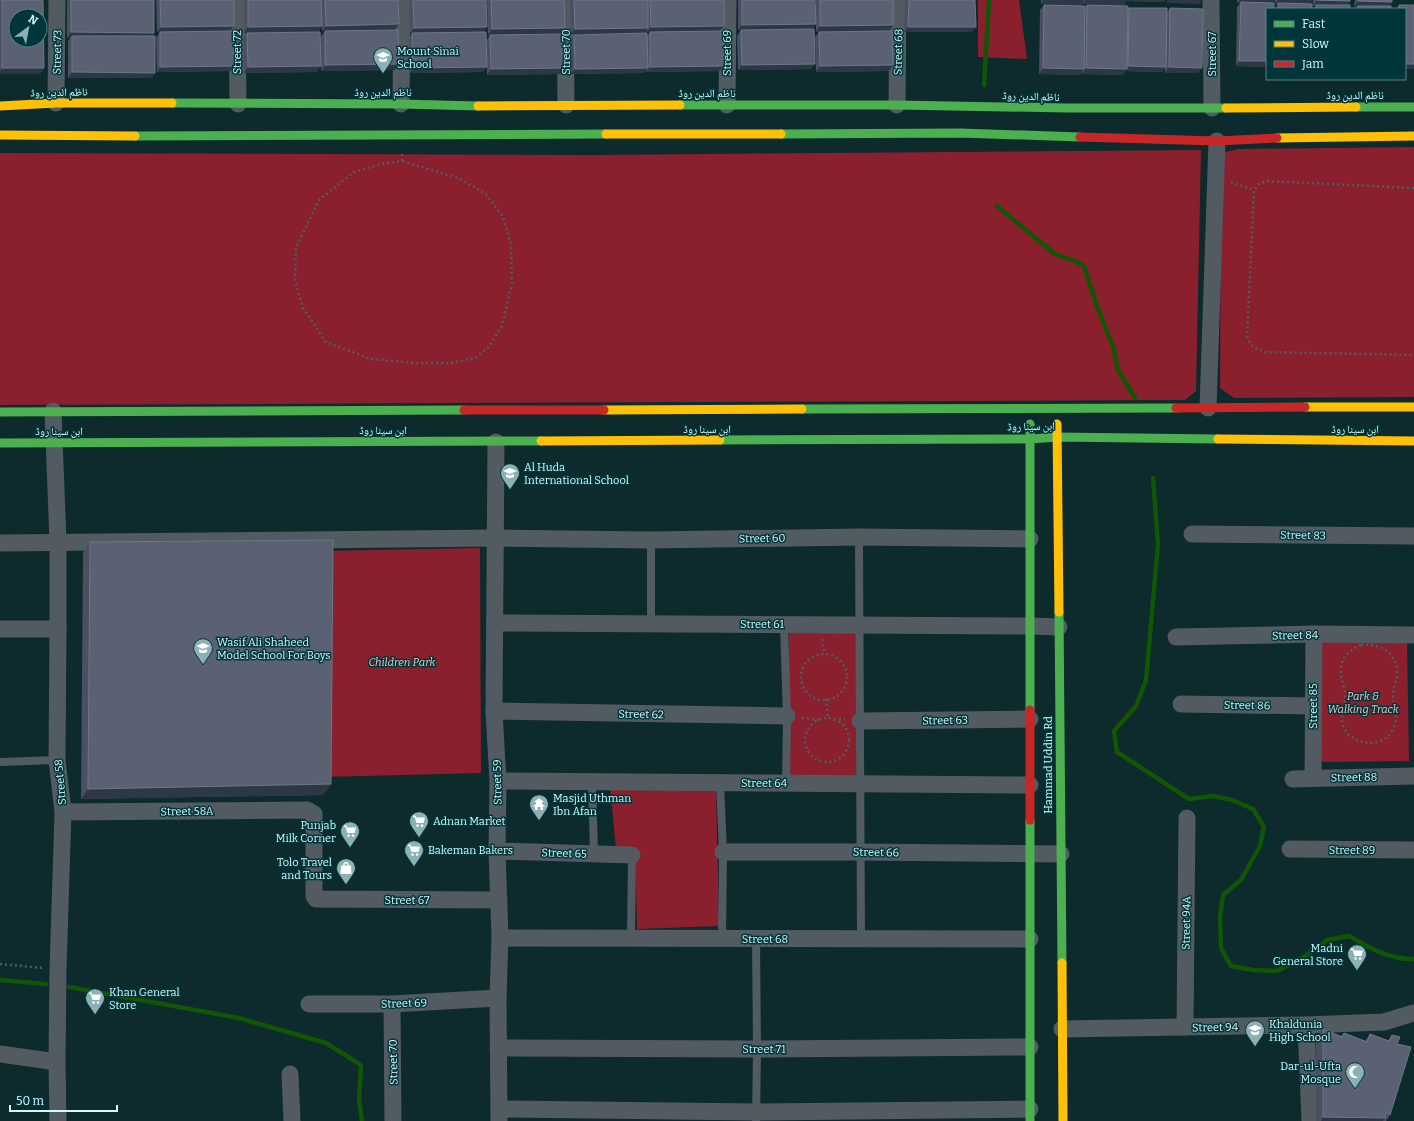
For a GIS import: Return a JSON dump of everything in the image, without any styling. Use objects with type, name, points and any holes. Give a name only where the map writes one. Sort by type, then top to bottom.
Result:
[{"type":"main road","name":"ناظم الدین روڈ","points":[[0,106],[56,103],[158,107],[238,104],[401,104],[496,107],[566,105],[897,105],[959,109],[1212,108],[1288,111],[1414,107]]},
{"type":"main road","points":[[0,135],[960,130],[1217,141],[1288,134],[1414,136]]},
{"type":"main road","name":"ابن سینا روڈ","points":[[0,412],[1208,408],[1295,411],[1414,407]]},
{"type":"main road","name":"Hammad Uddin Rd","points":[[1030,409],[1030,1115]]},
{"type":"main road","name":"Hammad Uddin Rd","points":[[1057,409],[1063,1121]]},
{"type":"main road","points":[[1293,440],[1294,427]]},
{"type":"main road","name":"ابن سینا روڈ","points":[[0,443],[496,442],[1057,438],[1414,441]]},
{"type":"street","name":"Street 73","points":[[56,103],[58,0]]},
{"type":"street","name":"Street 72","points":[[237,0],[238,104]]},
{"type":"street","points":[[401,104],[402,0]]},
{"type":"street","name":"Street 70","points":[[566,0],[566,105]]},
{"type":"street","name":"Street 69","points":[[727,105],[728,0]]},
{"type":"street","name":"Street 68","points":[[897,105],[898,0]]},
{"type":"street","name":"Street 67","points":[[1211,0],[1212,108]]},
{"type":"street","points":[[1208,408],[1217,141]]},
{"type":"street","name":"Street 58","points":[[53,411],[58,542],[57,760],[63,812],[56,1062],[58,1121]]},
{"type":"street","name":"Street 59","points":[[496,442],[494,711],[498,781],[497,851],[500,938],[498,998],[499,1115]]},
{"type":"street","name":"Street 83","points":[[1192,534],[1414,536]]},
{"type":"street","name":"Street 60","points":[[0,543],[495,538],[651,540],[859,537],[1030,539]]},
{"type":"street","name":"Street 61","points":[[494,623],[1059,627]]},
{"type":"street","points":[[0,629],[58,629]]},
{"type":"street","name":"Street 84","points":[[1176,637],[1314,634],[1414,635]]},
{"type":"street","name":"Street 85","points":[[1313,778],[1314,634]]},
{"type":"street","name":"Street 86","points":[[1181,704],[1313,706]]},
{"type":"street","name":"Street 62","points":[[494,711],[787,716]]},
{"type":"street","name":"Street 63","points":[[860,720],[1030,719]]},
{"type":"street","name":"Street 88","points":[[1293,779],[1414,776]]},
{"type":"street","name":"Street 64","points":[[498,781],[1030,785]]},
{"type":"street","name":"Street 58A","points":[[63,812],[311,811],[314,814],[314,896],[316,899]]},
{"type":"street","name":"Street 94A","points":[[1185,1027],[1187,818]]},
{"type":"street","name":"Street 89","points":[[1290,850],[1414,850]]},
{"type":"street","name":"Street 65","points":[[497,851],[632,854]]},
{"type":"street","name":"Street 66","points":[[723,852],[1061,854]]},
{"type":"street","name":"Street 67","points":[[316,899],[499,900]]},
{"type":"street","name":"Street 68","points":[[500,938],[1030,939]]},
{"type":"street","name":"Street 69","points":[[309,1004],[392,1004],[498,998]]},
{"type":"street","name":"Street 70","points":[[392,1004],[393,1121]]},
{"type":"street","name":"Street 94","points":[[1062,1029],[1306,1026],[1384,1022],[1414,1013]]},
{"type":"street","points":[[1306,1026],[1310,1121]]},
{"type":"street","name":"Street 71","points":[[498,1048],[757,1049],[1030,1047]]},
{"type":"street","points":[[0,1054],[56,1062]]},
{"type":"street","points":[[290,1074],[292,1121]]},
{"type":"street","points":[[499,1115],[1030,1115]]},
{"type":"lane","points":[[859,537],[861,939]]},
{"type":"lane","points":[[651,540],[651,624]]},
{"type":"lane","points":[[784,624],[787,716],[786,783]]},
{"type":"lane","points":[[0,762],[57,760]]},
{"type":"lane","points":[[592,782],[594,854]]},
{"type":"lane","points":[[720,783],[723,852],[722,939]]},
{"type":"lane","points":[[631,938],[632,854]]},
{"type":"lane","points":[[756,939],[756,1116]]},
{"type":"path","points":[[402,154],[402,162]]},
{"type":"path","points":[[402,162],[458,178],[486,194],[503,217],[511,245],[512,284],[502,326],[488,348],[475,358],[451,363],[415,363],[371,359],[326,342],[303,308],[295,281],[296,248],[319,200],[354,172],[381,164],[402,162]]},
{"type":"path","points":[[1216,176],[1254,190]]},
{"type":"path","points":[[1414,188],[1268,181],[1260,183],[1254,190],[1247,337],[1253,347],[1265,352],[1414,355]]},
{"type":"path","points":[[1368,645],[1385,649],[1392,656],[1397,671],[1392,696],[1396,716],[1395,725],[1392,732],[1386,738],[1380,742],[1369,744],[1360,742],[1352,737],[1344,728],[1342,720],[1345,696],[1341,673],[1341,666],[1348,653],[1354,648],[1368,645]]},
{"type":"path","points":[[825,654],[838,660],[844,666],[846,673],[844,688],[833,698],[826,699],[818,699],[806,691],[802,684],[801,677],[805,663],[817,655],[825,654]]},
{"type":"path","points":[[826,699],[828,718]]},
{"type":"path","points":[[828,718],[840,723],[845,728],[849,740],[845,753],[834,761],[827,762],[819,760],[808,751],[806,736],[808,729],[813,724],[819,720],[828,718]]},
{"type":"path","points":[[0,964],[58,970]]},
{"type":"green space","points":[[978,0],[1019,0],[1027,59],[978,57]]},
{"type":"green space","points":[[1414,147],[1414,397],[1234,398],[1220,388],[1221,161],[1225,152],[1238,149]]},
{"type":"green space","points":[[1201,150],[1196,391],[1185,400],[0,405],[0,153],[593,155]]},
{"type":"green space","name":"Children Park","points":[[480,548],[481,773],[323,777],[325,551]]},
{"type":"green space","points":[[789,628],[858,629],[856,776],[788,776]]},
{"type":"green space","name":"Park & Walking Track","points":[[1317,642],[1407,642],[1409,761],[1319,762]]},
{"type":"green space","points":[[610,787],[716,788],[719,926],[637,929],[635,851],[616,849]]},
{"type":"building","points":[[2,0],[43,0],[43,8],[8,8],[8,48],[44,48],[44,68],[2,68]]},
{"type":"building","points":[[71,0],[154,0],[154,33],[71,32]]},
{"type":"building","points":[[160,0],[234,0],[234,26],[161,27]]},
{"type":"building","points":[[248,0],[321,0],[322,26],[248,27]]},
{"type":"building","points":[[325,0],[398,0],[399,24],[326,26]]},
{"type":"building","points":[[413,0],[486,0],[487,27],[414,28]]},
{"type":"building","points":[[491,0],[564,0],[565,28],[492,29]]},
{"type":"building","points":[[574,0],[648,0],[648,28],[575,29]]},
{"type":"building","points":[[650,0],[724,0],[724,26],[651,27]]},
{"type":"building","points":[[742,0],[815,0],[816,24],[742,25]]},
{"type":"building","points":[[820,0],[893,0],[893,25],[820,26]]},
{"type":"building","points":[[909,0],[975,0],[976,27],[908,27]]},
{"type":"building","points":[[1317,0],[1350,0],[1350,1]]},
{"type":"building","points":[[1392,0],[1392,2],[1358,1]]},
{"type":"building","points":[[1241,2],[1274,3],[1274,8],[1266,8],[1266,61],[1239,61]]},
{"type":"building","points":[[1278,3],[1312,4],[1312,8],[1278,8]]},
{"type":"building","points":[[1044,5],[1085,6],[1084,69],[1043,68]]},
{"type":"building","points":[[1087,5],[1128,6],[1127,69],[1086,68]]},
{"type":"building","points":[[1316,5],[1350,5],[1350,8],[1316,8]]},
{"type":"building","points":[[1399,5],[1414,5],[1414,64],[1406,64],[1406,8],[1399,8]]},
{"type":"building","points":[[1358,6],[1391,6],[1391,8],[1358,8]]},
{"type":"building","points":[[1129,8],[1167,8],[1166,67],[1128,66]]},
{"type":"building","points":[[1170,8],[1203,9],[1202,68],[1169,67]]},
{"type":"building","points":[[814,29],[815,64],[742,65],[741,30]]},
{"type":"building","points":[[398,30],[399,64],[325,65],[325,31]]},
{"type":"building","points":[[233,31],[234,66],[160,67],[160,32]]},
{"type":"building","points":[[723,31],[724,66],[650,67],[650,32]]},
{"type":"building","points":[[892,31],[893,65],[820,66],[819,32]]},
{"type":"building","points":[[320,32],[321,66],[248,67],[247,33]]},
{"type":"building","points":[[486,32],[487,67],[413,68],[412,33]]},
{"type":"building","points":[[647,33],[648,68],[575,69],[574,35]]},
{"type":"building","points":[[564,34],[564,68],[491,69],[490,35]]},
{"type":"building","points":[[72,36],[155,36],[155,73],[72,72]]},
{"type":"building","name":"Wasif Ali Shaheed Model School For Boys","points":[[333,540],[331,784],[88,789],[90,542]]},
{"type":"building","name":"Dar-ul-Ufta Mosque","points":[[1323,1029],[1342,1037],[1344,1033],[1367,1042],[1370,1034],[1389,1041],[1392,1035],[1400,1037],[1397,1044],[1411,1047],[1390,1115],[1386,1112],[1385,1118],[1323,1117]]},
{"type":"waterway","points":[[984,85],[989,0]]},
{"type":"waterway","points":[[997,206],[1055,254],[1084,266],[1098,309],[1113,346],[1118,370],[1135,398]]},
{"type":"waterway","points":[[1153,478],[1158,545],[1146,680],[1136,706],[1114,731],[1117,752],[1189,799],[1213,796],[1232,800],[1253,809],[1264,827],[1260,846],[1241,880],[1223,895],[1220,917],[1221,948],[1231,966],[1253,970],[1277,971],[1304,957],[1327,940],[1349,936],[1380,952],[1397,958],[1414,959]]},
{"type":"waterway","points":[[0,980],[46,984]]},
{"type":"waterway","points":[[69,987],[239,1018],[326,1043],[361,1065],[359,1100],[362,1121]]},
{"type":"traffic: fast","points":[[172,103],[401,104],[478,106]]},
{"type":"traffic: fast","points":[[680,105],[1226,108]]},
{"type":"traffic: fast","points":[[1356,107],[1414,107]]},
{"type":"traffic: fast","points":[[781,134],[960,133],[1080,137]]},
{"type":"traffic: fast","points":[[135,136],[606,134]]},
{"type":"traffic: fast","points":[[802,409],[1176,408]]},
{"type":"traffic: fast","points":[[0,412],[464,410]]},
{"type":"traffic: fast","points":[[1030,424],[1030,710]]},
{"type":"traffic: fast","points":[[720,440],[1030,439],[1057,437],[1218,439]]},
{"type":"traffic: fast","points":[[0,443],[541,441]]},
{"type":"traffic: fast","points":[[1059,612],[1062,963]]},
{"type":"traffic: fast","points":[[1030,820],[1030,1121]]},
{"type":"traffic: slow","points":[[0,106],[56,103],[172,103]]},
{"type":"traffic: slow","points":[[478,106],[680,105]]},
{"type":"traffic: slow","points":[[1226,108],[1356,107]]},
{"type":"traffic: slow","points":[[606,134],[781,134]]},
{"type":"traffic: slow","points":[[0,135],[135,136]]},
{"type":"traffic: slow","points":[[1277,138],[1414,136]]},
{"type":"traffic: slow","points":[[1305,407],[1414,407]]},
{"type":"traffic: slow","points":[[604,410],[802,409]]},
{"type":"traffic: slow","points":[[1057,424],[1059,612]]},
{"type":"traffic: slow","points":[[1218,439],[1414,441]]},
{"type":"traffic: slow","points":[[541,441],[720,440]]},
{"type":"traffic: slow","points":[[1062,963],[1063,1121]]},
{"type":"traffic: jam","points":[[1080,137],[1217,141],[1277,138]]},
{"type":"traffic: jam","points":[[1176,408],[1305,407]]},
{"type":"traffic: jam","points":[[464,410],[604,410]]},
{"type":"traffic: jam","points":[[1030,710],[1030,820]]},
{"type":"place","name":"Mount Sinai School","points":[[383,74]]},
{"type":"place","name":"Al Huda International School","points":[[510,490]]},
{"type":"place","name":"Wasif Ali Shaheed Model School For Boys","points":[[203,665]]},
{"type":"place","name":"Masjid Uthman Ibn Afan","points":[[539,821]]},
{"type":"place","name":"Adnan Market","points":[[419,838]]},
{"type":"place","name":"Punjab Milk Corner","points":[[350,848]]},
{"type":"place","name":"Bakeman Bakers","points":[[414,867]]},
{"type":"place","name":"Tolo Travel and Tours","points":[[346,885]]},
{"type":"place","name":"Madni General Store","points":[[1357,971]]},
{"type":"place","name":"Khan General Store","points":[[95,1015]]},
{"type":"place","name":"Khaldunia High School","points":[[1255,1047]]},
{"type":"place","name":"Dar-ul-Ufta Mosque","points":[[1355,1089]]}]
